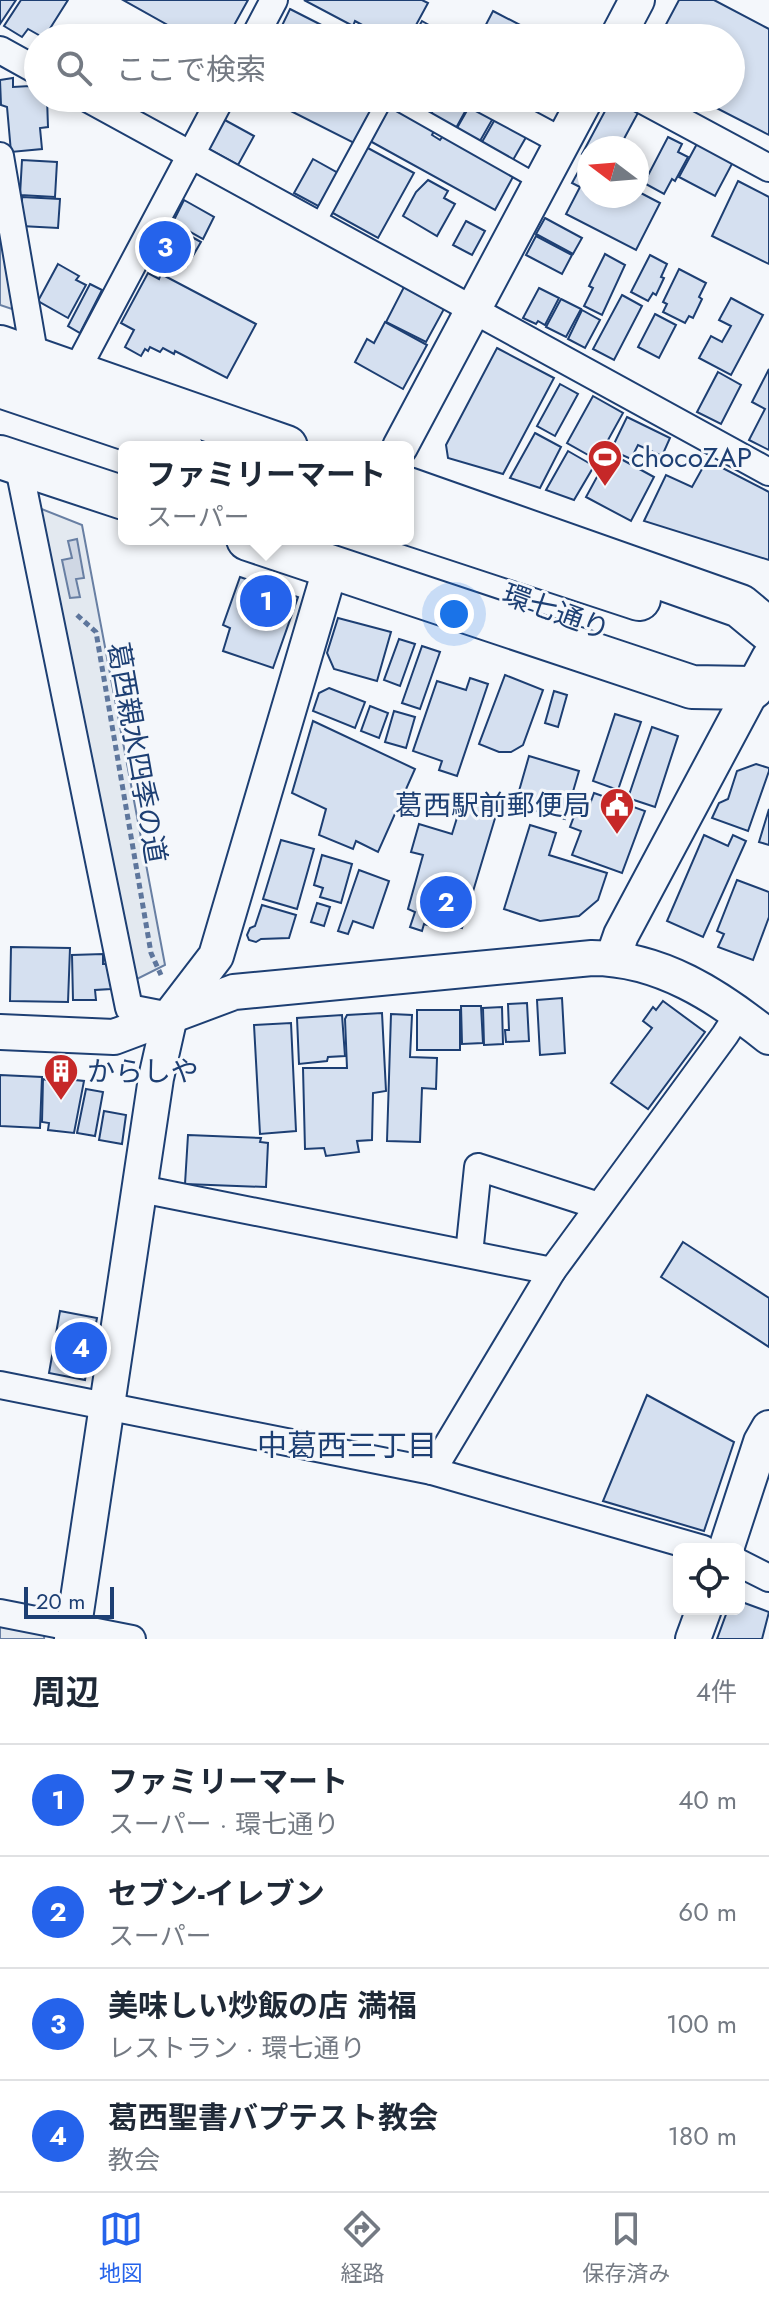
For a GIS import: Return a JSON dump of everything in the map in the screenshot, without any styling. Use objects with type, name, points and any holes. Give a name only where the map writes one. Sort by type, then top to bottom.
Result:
[{"type":"main road","points":[[18,353],[269,441]]},
{"type":"main road","points":[[0,386],[163,441]]},
{"type":"main road","points":[[6,449],[118,466]]},
{"type":"main road","points":[[6,449],[118,496]]},
{"type":"main road","points":[[414,491],[740,606],[769,630]]},
{"type":"main road","name":"環七通り","points":[[414,526],[552,591],[763,680]]},
{"type":"main road","points":[[286,545],[336,553],[692,687],[763,680]]},
{"type":"main road","name":"環七通り","points":[[336,553],[552,591],[769,636]]},
{"type":"street","points":[[261,24],[274,0]]},
{"type":"street","points":[[624,24],[637,0]]},
{"type":"street","points":[[0,50],[24,63]]},
{"type":"street","points":[[112,112],[769,472]]},
{"type":"street","points":[[75,373],[214,112]]},
{"type":"street","points":[[507,112],[563,142]]},
{"type":"street","points":[[403,441],[579,112]]},
{"type":"street","points":[[665,112],[769,168]]},
{"type":"street","points":[[0,156],[18,353]]},
{"type":"street","points":[[6,449],[129,1008],[170,1016]]},
{"type":"street","points":[[73,1634],[156,1078],[170,1016],[216,956],[336,553]]},
{"type":"street","points":[[613,958],[621,935],[763,680]]},
{"type":"street","points":[[0,1032],[114,1037],[234,992],[613,958],[639,964],[701,988],[769,1037]]},
{"type":"street","points":[[432,1471],[552,1271],[739,1013]]},
{"type":"street","points":[[469,1254],[478,1167],[599,1206]]},
{"type":"street","points":[[141,1189],[552,1271]]},
{"type":"street","points":[[0,1385],[432,1471],[682,1543]]},
{"type":"street","points":[[728,1543],[761,1442],[769,1428]]},
{"type":"street","points":[[745,1566],[769,1578]]},
{"type":"street","points":[[0,1613],[73,1634],[132,1639]]},
{"type":"street","points":[[693,1639],[702,1615]]},
{"type":"lane","points":[[317,225],[380,112]]},
{"type":"lane","points":[[413,112],[541,184]]},
{"type":"path","name":"葛西親水四季の道","points":[[75,614],[96,632],[151,953],[161,975]]},
{"type":"shaded area","points":[[0,175],[24,313],[0,305]]},
{"type":"shaded area","points":[[34,506],[82,525],[165,965],[129,983]]},
{"type":"shaded area","points":[[77,539],[84,578],[76,579],[80,597],[70,598],[62,560],[72,558],[68,541]]},
{"type":"shaded area","points":[[0,1622],[45,1630],[44,1639],[0,1639]]},
{"type":"building","points":[[0,0],[16,0],[0,24]]},
{"type":"building","points":[[21,0],[68,0],[53,24],[24,24],[22,37],[4,26]]},
{"type":"building","points":[[123,0],[248,0],[235,24],[166,24]]},
{"type":"building","points":[[304,0],[422,0],[428,3],[417,24],[360,24],[355,21],[349,24]]},
{"type":"building","points":[[679,0],[714,0],[769,29],[769,135],[724,112],[745,112],[745,24],[666,24]]},
{"type":"building","points":[[290,9],[319,24],[283,24]]},
{"type":"building","points":[[493,11],[518,24],[486,24]]},
{"type":"building","points":[[13,78],[13,87],[24,86],[24,112],[47,112],[48,127],[40,128],[42,149],[11,152],[7,107],[1,105],[0,80]]},
{"type":"building","points":[[293,112],[372,112],[356,144]]},
{"type":"building","points":[[385,112],[399,112],[434,131],[432,135],[440,140],[443,136],[514,175],[495,210],[370,141]]},
{"type":"building","points":[[432,112],[465,112],[456,128]]},
{"type":"building","points":[[466,112],[496,113],[480,141],[457,128]]},
{"type":"building","points":[[604,112],[638,112],[625,136],[592,136]]},
{"type":"building","points":[[498,114],[529,132],[513,160],[482,142]]},
{"type":"building","points":[[223,119],[254,136],[238,165],[207,148]]},
{"type":"building","points":[[668,137],[682,144],[678,152],[688,157],[664,194],[649,186],[649,173]]},
{"type":"building","points":[[698,142],[733,162],[715,196],[679,177]]},
{"type":"building","points":[[366,147],[414,173],[378,238],[331,212]]},
{"type":"building","points":[[313,159],[338,173],[320,207],[294,193]]},
{"type":"building","points":[[22,160],[57,162],[55,197],[20,195]]},
{"type":"building","points":[[428,180],[448,191],[444,198],[455,204],[437,236],[403,216],[416,192]]},
{"type":"building","points":[[738,181],[769,197],[769,264],[712,236]]},
{"type":"building","points":[[577,193],[577,208],[649,208],[649,197],[660,203],[636,250],[566,214]]},
{"type":"building","points":[[22,197],[60,199],[58,228],[21,226]]},
{"type":"building","points":[[184,200],[214,217],[203,239],[173,222]]},
{"type":"building","points":[[545,218],[582,238],[573,254],[536,234]]},
{"type":"building","points":[[466,221],[485,231],[472,255],[453,245]]},
{"type":"building","points":[[168,224],[201,242],[187,266],[155,249]]},
{"type":"building","points":[[536,236],[572,255],[562,274],[526,255]]},
{"type":"building","points":[[605,254],[625,265],[602,315],[584,306],[593,288],[589,286]]},
{"type":"building","points":[[650,255],[667,264],[656,295],[653,293],[648,301],[631,292]]},
{"type":"building","points":[[58,264],[79,276],[76,280],[86,285],[68,318],[38,301]]},
{"type":"building","points":[[679,269],[706,283],[693,318],[689,316],[685,323],[663,312],[667,304],[663,302]]},
{"type":"building","points":[[148,273],[159,279],[161,274],[256,324],[227,378],[175,351],[174,354],[163,348],[160,352],[150,347],[141,356],[125,347],[134,330],[121,323]]},
{"type":"building","points":[[90,284],[102,290],[80,333],[68,326]]},
{"type":"building","points":[[404,287],[444,309],[426,342],[386,322]]},
{"type":"building","points":[[539,288],[559,298],[545,325],[523,318]]},
{"type":"building","points":[[622,295],[642,306],[614,360],[593,349]]},
{"type":"building","points":[[731,298],[763,315],[731,375],[699,358],[711,336],[722,342],[731,326],[719,320]]},
{"type":"building","points":[[561,299],[581,309],[566,337],[546,327]]},
{"type":"building","points":[[582,310],[600,320],[585,348],[568,339]]},
{"type":"building","points":[[655,314],[676,325],[659,358],[638,347]]},
{"type":"building","points":[[385,322],[427,345],[403,389],[355,362],[367,339],[374,343]]},
{"type":"building","points":[[497,348],[554,378],[503,474],[448,458],[446,445]]},
{"type":"building","points":[[769,369],[769,450],[749,440],[765,409],[752,402]]},
{"type":"building","points":[[718,372],[741,385],[721,424],[697,412]]},
{"type":"building","points":[[560,384],[578,394],[555,436],[537,426]]},
{"type":"building","points":[[593,396],[623,413],[597,460],[567,443]]},
{"type":"building","points":[[627,417],[670,438],[662,456],[638,445],[631,459],[611,450]]},
{"type":"building","points":[[535,433],[561,447],[540,488],[510,478]]},
{"type":"building","points":[[568,451],[594,466],[574,500],[546,490]]},
{"type":"building","points":[[610,453],[654,477],[631,521],[586,497]]},
{"type":"building","points":[[707,460],[769,492],[769,560],[644,521],[666,475],[692,487]]},
{"type":"building","points":[[240,577],[298,597],[273,668],[223,651],[230,628],[223,625]]},
{"type":"building","points":[[338,618],[391,632],[377,681],[334,669],[327,653]]},
{"type":"building","points":[[399,639],[415,644],[400,686],[384,680]]},
{"type":"building","points":[[422,646],[440,652],[420,709],[402,703]]},
{"type":"building","points":[[505,675],[543,690],[523,745],[511,752],[499,752],[479,744]]},
{"type":"building","points":[[470,678],[488,684],[457,776],[439,770],[442,761],[413,751],[437,681],[466,690]]},
{"type":"building","points":[[329,688],[365,702],[355,728],[313,711],[319,693]]},
{"type":"building","points":[[554,691],[567,695],[558,727],[545,723]]},
{"type":"building","points":[[370,706],[388,713],[379,738],[361,731]]},
{"type":"building","points":[[394,711],[415,717],[406,748],[385,742]]},
{"type":"building","points":[[615,714],[641,722],[618,790],[593,781]]},
{"type":"building","points":[[313,721],[415,769],[378,852],[356,841],[353,849],[319,835],[326,809],[292,793]]},
{"type":"building","points":[[652,727],[678,736],[655,807],[628,798]]},
{"type":"building","points":[[529,756],[579,771],[565,819],[515,805]]},
{"type":"building","points":[[756,764],[769,768],[769,771],[748,831],[712,818],[719,803],[728,799],[737,771]]},
{"type":"building","points":[[594,793],[645,811],[622,873],[572,855],[581,831],[570,827],[576,811],[586,815]]},
{"type":"building","points":[[464,795],[499,805],[462,928],[443,923],[442,929],[424,924],[422,931],[410,927],[415,912],[408,909],[423,855],[411,852],[419,824],[452,834]]},
{"type":"building","points":[[769,809],[769,845],[759,842]]},
{"type":"building","points":[[530,825],[556,833],[549,855],[607,873],[598,900],[579,916],[540,921],[504,909]]},
{"type":"building","points":[[704,835],[728,846],[733,835],[746,841],[703,937],[667,921]]},
{"type":"building","points":[[281,840],[314,849],[297,909],[263,899]]},
{"type":"building","points":[[322,855],[352,864],[341,903],[320,897],[323,888],[314,885]]},
{"type":"building","points":[[359,870],[389,881],[373,928],[353,921],[348,934],[338,931]]},
{"type":"building","points":[[737,880],[769,892],[769,917],[753,960],[718,947],[724,934],[717,931]]},
{"type":"building","points":[[317,903],[330,907],[324,926],[311,922]]},
{"type":"building","points":[[262,905],[296,915],[289,938],[249,940],[247,935],[250,928],[255,926]]},
{"type":"building","points":[[11,947],[70,948],[68,1002],[10,1001]]},
{"type":"building","points":[[103,954],[103,964],[111,964],[111,989],[95,990],[96,1000],[73,1000],[72,955]]},
{"type":"building","points":[[562,998],[565,1053],[540,1055],[537,1000]]},
{"type":"building","points":[[663,1001],[705,1032],[648,1109],[611,1083],[652,1028],[643,1021],[653,1007],[656,1010]]},
{"type":"building","points":[[527,1003],[529,1041],[506,1042],[508,1004]]},
{"type":"building","points":[[461,1006],[481,1006],[483,1043],[462,1044]]},
{"type":"building","points":[[502,1007],[503,1044],[484,1045],[483,1008]]},
{"type":"building","points":[[417,1010],[460,1010],[460,1050],[417,1050]]},
{"type":"building","points":[[382,1013],[386,1091],[373,1093],[372,1140],[357,1141],[359,1152],[326,1156],[324,1148],[305,1149],[303,1068],[347,1068],[347,1015]]},
{"type":"building","points":[[391,1014],[412,1015],[410,1057],[437,1058],[436,1089],[422,1088],[420,1142],[387,1141]]},
{"type":"building","points":[[342,1015],[345,1056],[299,1064],[297,1018]]},
{"type":"building","points":[[291,1023],[296,1131],[260,1134],[254,1025]]},
{"type":"building","points":[[0,1075],[42,1077],[40,1128],[0,1126]]},
{"type":"building","name":"からしや","points":[[55,1078],[84,1081],[74,1133],[48,1130],[49,1123],[42,1122],[43,1079],[54,1082]]},
{"type":"building","points":[[86,1089],[103,1092],[95,1136],[77,1133]]},
{"type":"building","points":[[104,1111],[126,1115],[122,1144],[99,1140]]},
{"type":"building","points":[[188,1135],[261,1138],[260,1142],[268,1143],[266,1187],[185,1184]]},
{"type":"building","points":[[683,1242],[769,1298],[769,1347],[661,1277]]},
{"type":"building","points":[[60,1311],[97,1318],[85,1380],[49,1373]]},
{"type":"building","points":[[647,1395],[734,1442],[704,1531],[603,1501]]},
{"type":"building","points":[[745,1603],[769,1612],[762,1639],[717,1639],[726,1615],[745,1615]]},
{"type":"place","name":"美味しい炒飯の店 満福","points":[[165,247]]},
{"type":"place","name":"chocoZAP","points":[[605,488]]},
{"type":"place","name":"ファミリーマート","points":[[266,601]]},
{"type":"place","name":"葛西駅前郵便局","points":[[617,836]]},
{"type":"place","name":"セブン-イレブン","points":[[446,902]]},
{"type":"place","name":"からしや","points":[[61,1102]]},
{"type":"place","name":"葛西聖書バプテスト教会","points":[[81,1348]]},
{"type":"district","name":"中葛西三丁目","points":[[347,1445]]}]
